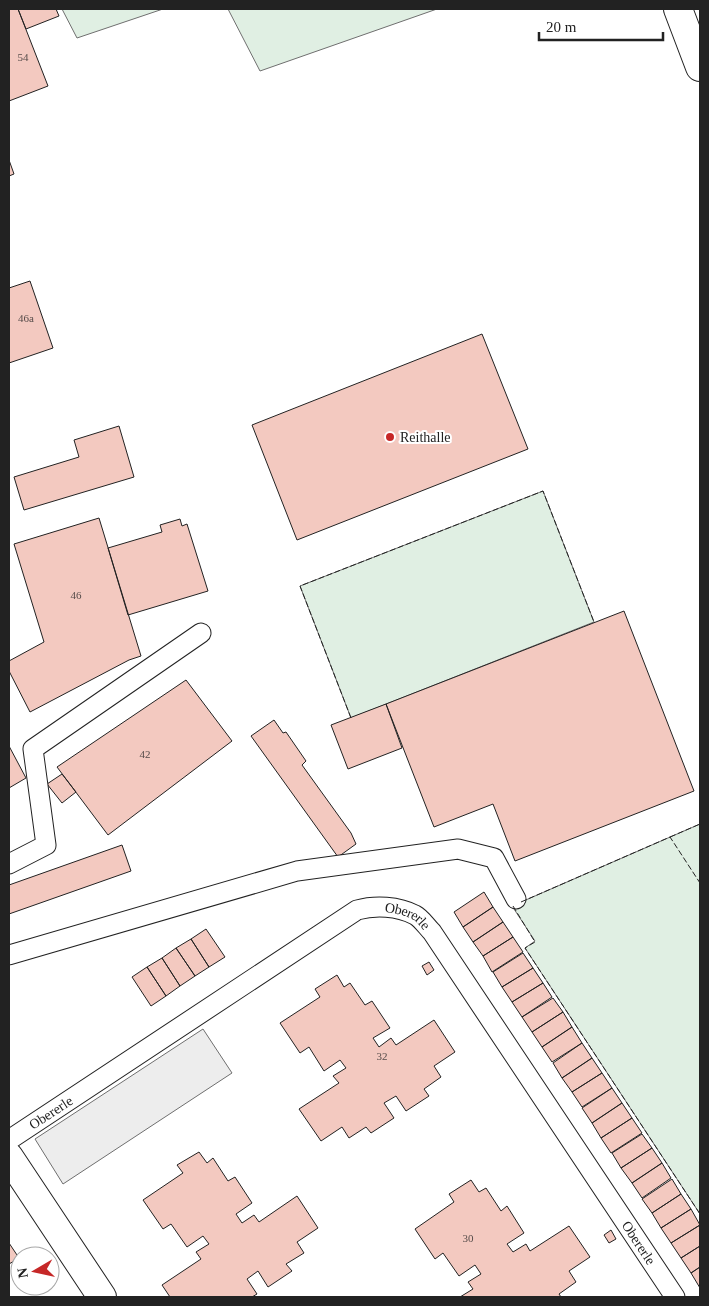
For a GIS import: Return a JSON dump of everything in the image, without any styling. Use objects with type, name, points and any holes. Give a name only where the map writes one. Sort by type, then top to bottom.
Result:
[{"type":"main road","points":[[678,9],[700,67]]},
{"type":"main road","points":[[9,1158],[102,1297]]},
{"type":"lane","points":[[9,864],[46,845],[33,750],[201,633]]},
{"type":"lane","points":[[9,954],[297,871],[458,849],[494,858],[516,899]]},
{"type":"lane","name":"Obererle","points":[[9,1140],[357,910],[374,905],[389,908],[416,915],[432,932],[675,1297]]},
{"type":"green space","points":[[62,9],[163,9],[77,38]]},
{"type":"green space","points":[[228,9],[437,9],[260,71]]},
{"type":"green space","points":[[543,491],[594,622],[351,718],[300,586]]},
{"type":"green space","points":[[700,824],[700,1214],[525,948],[535,941],[512,906]]},
{"type":"shaded area","points":[[203,1029],[232,1073],[63,1184],[35,1139]]},
{"type":"building","points":[[18,9],[48,86],[9,101],[9,10]]},
{"type":"building","points":[[18,9],[56,9],[59,16],[26,29]]},
{"type":"building","points":[[9,160],[14,174],[9,176]]},
{"type":"building","points":[[30,281],[53,348],[9,363],[9,288]]},
{"type":"building","name":"Reithalle","points":[[482,334],[528,449],[297,540],[252,425]]},
{"type":"building","points":[[119,426],[134,477],[24,510],[14,477],[79,457],[74,440]]},
{"type":"building","points":[[99,518],[141,656],[129,660],[30,712],[9,671],[9,661],[44,642],[14,544]]},
{"type":"building","points":[[180,519],[182,526],[187,524],[208,591],[128,615],[108,548],[162,532],[160,525]]},
{"type":"building","points":[[624,611],[694,791],[515,861],[493,804],[434,827],[386,704]]},
{"type":"building","points":[[186,680],[232,741],[108,835],[57,767]]},
{"type":"building","points":[[386,704],[402,748],[348,769],[331,725]]},
{"type":"building","points":[[274,720],[283,733],[286,732],[306,761],[302,765],[351,833],[356,844],[338,857],[251,736]]},
{"type":"building","points":[[9,746],[26,778],[9,788]]},
{"type":"building","points":[[62,774],[76,792],[62,803],[47,784]]},
{"type":"building","points":[[122,845],[131,871],[9,914],[9,885]]},
{"type":"building","points":[[484,892],[493,907],[463,927],[454,912]]},
{"type":"building","points":[[493,907],[503,922],[473,942],[463,927]]},
{"type":"building","points":[[503,922],[513,937],[483,956],[473,942]]},
{"type":"building","points":[[206,929],[225,957],[209,967],[191,939]]},
{"type":"building","points":[[513,937],[523,952],[492,972],[483,956]]},
{"type":"building","points":[[191,939],[209,967],[195,976],[176,948]]},
{"type":"building","points":[[176,948],[195,976],[180,986],[162,958]]},
{"type":"building","points":[[523,953],[533,968],[502,987],[493,972]]},
{"type":"building","points":[[162,958],[180,986],[166,996],[147,967]]},
{"type":"building","points":[[429,962],[434,970],[427,975],[422,966]]},
{"type":"building","points":[[147,967],[166,996],[151,1006],[132,977]]},
{"type":"building","points":[[533,968],[543,983],[512,1002],[502,987]]},
{"type":"building","points":[[337,975],[344,987],[350,983],[365,1005],[372,1001],[390,1028],[373,1038],[379,1047],[391,1038],[396,1045],[434,1020],[455,1052],[434,1066],[441,1077],[424,1089],[429,1096],[406,1111],[396,1096],[384,1103],[394,1118],[371,1133],[366,1127],[349,1138],[342,1127],[321,1141],[299,1109],[339,1083],[333,1076],[346,1068],[340,1060],[324,1071],[309,1047],[300,1053],[280,1023],[320,997],[315,989]]},
{"type":"building","points":[[543,983],[552,997],[522,1017],[512,1002]]},
{"type":"building","points":[[553,998],[563,1012],[532,1032],[522,1017]]},
{"type":"building","points":[[563,1012],[572,1027],[542,1047],[532,1032]]},
{"type":"building","points":[[572,1027],[582,1043],[552,1062],[542,1047]]},
{"type":"building","points":[[582,1043],[592,1058],[562,1078],[553,1063]]},
{"type":"building","points":[[592,1058],[602,1073],[572,1092],[562,1078]]},
{"type":"building","points":[[602,1073],[612,1088],[582,1107],[572,1092]]},
{"type":"building","points":[[612,1088],[622,1103],[592,1123],[582,1108]]},
{"type":"building","points":[[622,1103],[632,1118],[601,1138],[592,1123]]},
{"type":"building","points":[[632,1118],[642,1133],[611,1153],[601,1138]]},
{"type":"building","points":[[642,1134],[652,1148],[621,1168],[612,1153]]},
{"type":"building","points":[[652,1148],[662,1163],[632,1183],[621,1168]]},
{"type":"building","points":[[199,1152],[207,1163],[213,1158],[228,1181],[235,1177],[252,1203],[236,1214],[242,1223],[254,1215],[259,1222],[297,1196],[318,1228],[297,1242],[304,1253],[286,1264],[292,1271],[268,1287],[258,1271],[247,1279],[257,1294],[252,1297],[170,1297],[162,1285],[201,1259],[196,1252],[209,1244],[203,1236],[187,1247],[171,1224],[163,1229],[143,1200],[183,1173],[177,1165]]},
{"type":"building","points":[[662,1163],[671,1178],[642,1198],[632,1183]]},
{"type":"building","points":[[672,1179],[681,1194],[652,1213],[642,1199]]},
{"type":"building","points":[[471,1180],[479,1192],[486,1188],[501,1211],[507,1206],[524,1233],[507,1244],[513,1252],[526,1244],[530,1251],[569,1226],[590,1257],[569,1271],[576,1282],[559,1294],[561,1297],[460,1297],[473,1289],[468,1282],[481,1274],[475,1265],[459,1276],[443,1253],[435,1259],[415,1229],[454,1202],[449,1194]]},
{"type":"building","points":[[681,1194],[691,1209],[661,1228],[652,1213]]},
{"type":"building","points":[[691,1209],[700,1225],[671,1243],[661,1228]]},
{"type":"building","points":[[700,1225],[700,1246],[681,1258],[671,1243]]},
{"type":"building","points":[[611,1230],[616,1239],[609,1243],[604,1235]]},
{"type":"building","points":[[9,1243],[11,1246],[9,1264]]},
{"type":"building","points":[[700,1246],[700,1267],[691,1273],[681,1258]]},
{"type":"building","points":[[700,1267],[700,1288],[691,1273]]},
{"type":"fence","points":[[351,718],[300,586],[543,491],[594,622]]},
{"type":"fence","points":[[670,837],[700,824]]},
{"type":"fence","points":[[521,902],[670,837],[700,883]]},
{"type":"fence","points":[[513,906],[535,942],[525,948],[700,1214]]},
{"type":"place","name":"Reithalle","points":[[390,437]]}]
